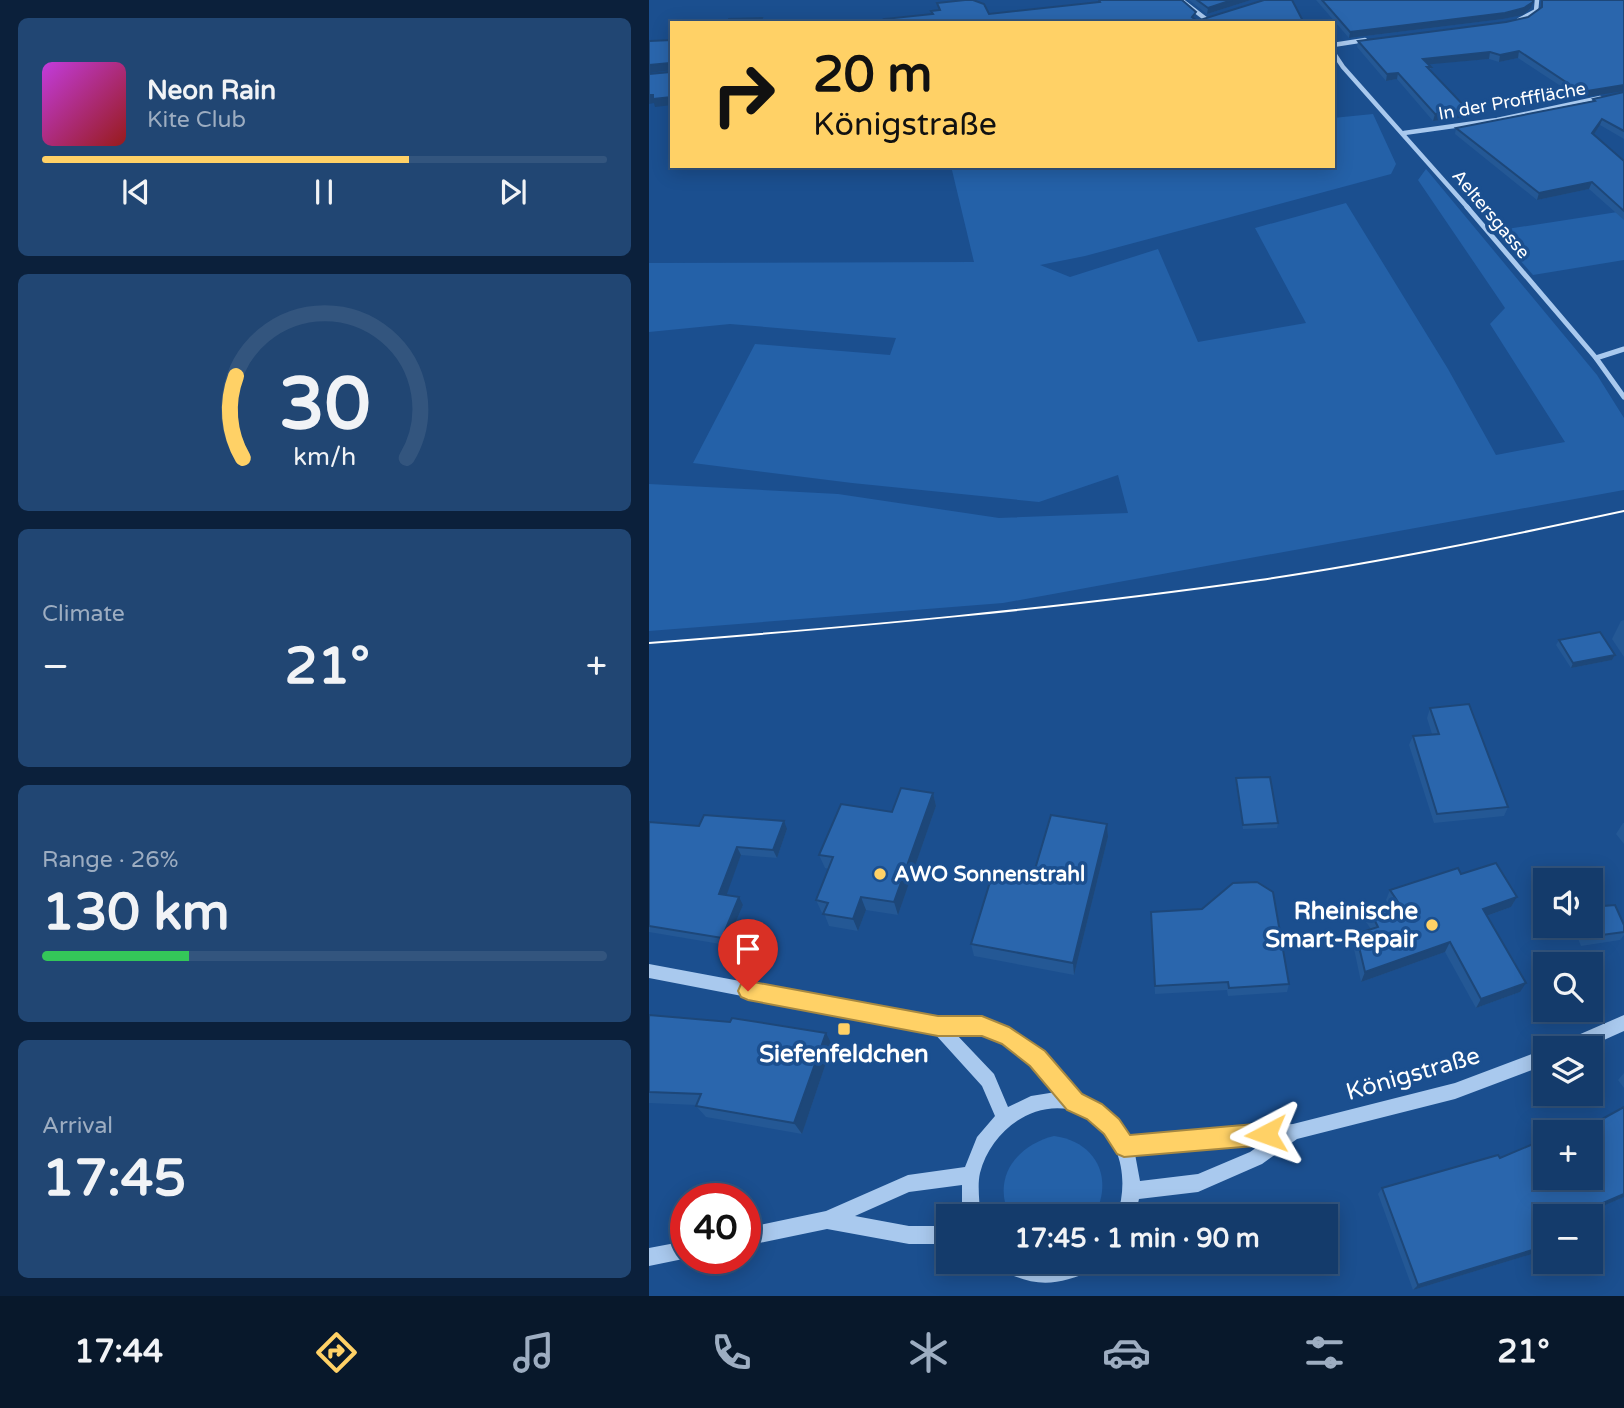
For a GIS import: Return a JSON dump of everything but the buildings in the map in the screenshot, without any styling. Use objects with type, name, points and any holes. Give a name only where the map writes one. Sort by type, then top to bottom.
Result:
[{"type":"street","points":[[1180,0],[1209,21],[1219,16]]},
{"type":"street","points":[[1515,21],[1525,19],[1536,11],[1537,0]]},
{"type":"street","points":[[1335,45],[1371,40]]},
{"type":"street","name":"Aeltersgasse","points":[[1335,55],[1596,358],[1624,397]]},
{"type":"street","name":"In der Profffläche","points":[[1404,133],[1497,120],[1611,96]]},
{"type":"street","points":[[1596,358],[1624,349]]},
{"type":"street","points":[[649,971],[938,1026],[982,1026],[1009,1037],[1037,1059],[1075,1102]]},
{"type":"street","points":[[1595,1036],[1624,1023]]},
{"type":"street","points":[[938,1026],[988,1080],[1004,1117]]},
{"type":"street","name":"Königstraße","points":[[1124,1146],[1293,1132],[1455,1091],[1533,1062]]},
{"type":"street","points":[[969,1204],[969,1175],[976,1153],[988,1133],[1004,1117],[1026,1104],[1050,1099],[1075,1102],[1094,1111],[1112,1126],[1124,1146],[1131,1168],[1132,1191],[1129,1204]]},
{"type":"street","name":"Königstraße","points":[[1132,1191],[1198,1183],[1256,1158],[1293,1132]]},
{"type":"street","points":[[761,1234],[827,1220],[908,1184],[969,1175]]},
{"type":"street","points":[[827,1220],[909,1235],[936,1235]]},
{"type":"street","points":[[649,1257],[670,1253]]},
{"type":"street","points":[[1033,1274],[1057,1274]]},
{"type":"shaded area","points":[[1373,114],[1396,164],[1391,174],[1085,256],[1040,265],[1070,277],[1158,249],[1198,342],[1306,323],[1255,228],[1346,203],[1448,369],[1496,455],[1565,442],[1490,324],[1505,308],[1418,180],[1426,169],[1597,375],[1624,418],[1624,490],[1003,603],[649,631],[649,484],[838,494],[999,518],[1128,513],[1118,475],[1039,502],[693,463],[755,344],[890,355],[896,338],[730,324],[649,332],[649,263],[974,262],[951,168],[1335,168],[1335,118]]},
{"type":"shaded area","points":[[1624,211],[1624,260],[1533,275],[1494,231]]},
{"type":"shaded area","points":[[1054,1136],[1069,1140],[1091,1154],[1098,1164],[1101,1176],[1099,1204],[1006,1204],[1004,1189],[1011,1165],[1019,1155],[1041,1140]]},
{"type":"tram line","points":[[649,643],[955,616],[1184,590],[1397,557],[1624,511]]},
{"type":"place","name":"AWO Sonnenstrahl","points":[[880,874]]},
{"type":"place","name":"Rheinische Smart-Repair","points":[[1432,925]]},
{"type":"place","name":"Siefenfeldchen","points":[[844,1029]]},
{"type":"route","points":[[748,991],[938,1026],[982,1026],[1009,1037],[1037,1059],[1075,1102],[1094,1111],[1112,1126],[1124,1146],[1266,1134]]}]
